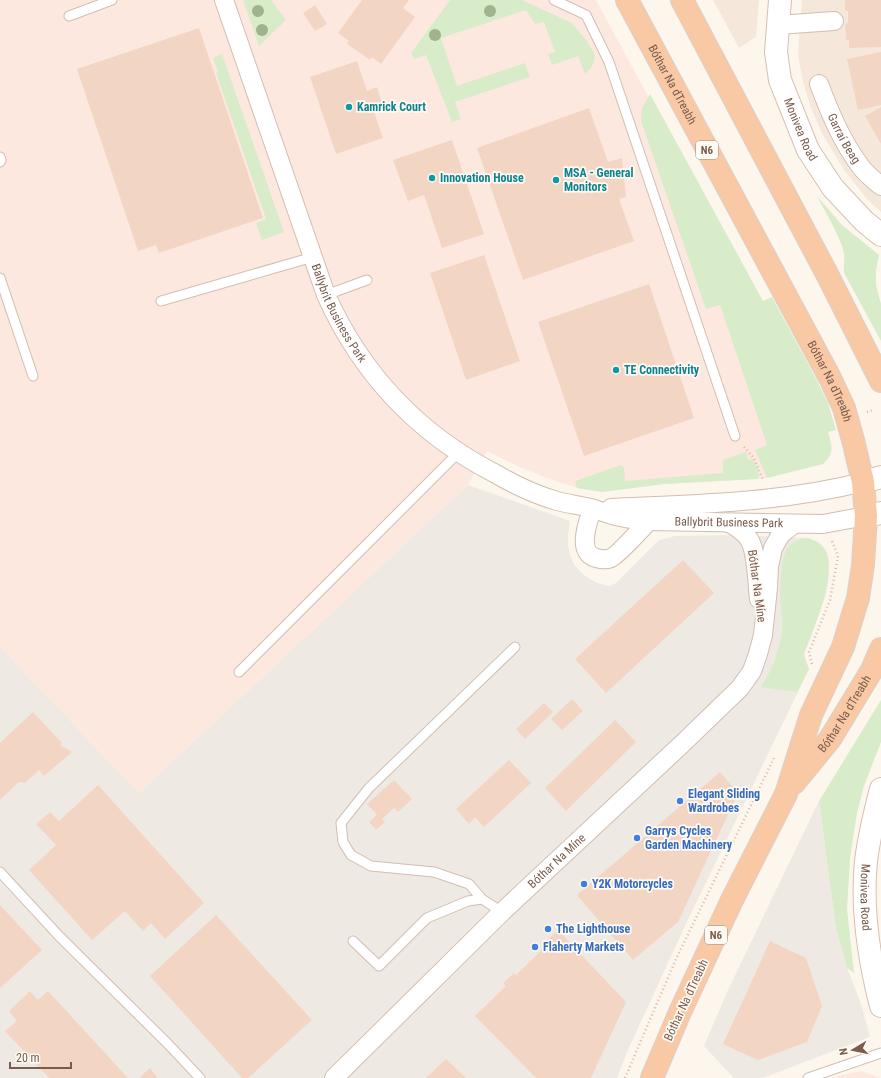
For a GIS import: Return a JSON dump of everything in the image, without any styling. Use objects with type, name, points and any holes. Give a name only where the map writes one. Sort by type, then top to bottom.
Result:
[{"type":"highway","name":"Bóthar Na dTreabh","points":[[627,0],[830,378],[846,414],[853,440],[872,479],[874,515],[864,558],[858,598],[843,647],[811,715],[786,794],[732,900],[680,1012],[652,1078]]},
{"type":"highway","points":[[682,0],[828,276],[881,381]]},
{"type":"highway","name":"Bóthar Na dTreabh","points":[[786,794],[830,738],[872,670],[881,649]]},
{"type":"main road","name":"Monivea Road","points":[[780,0],[776,52],[780,80],[808,150],[833,188],[864,221],[881,235]]},
{"type":"main road","name":"Monivea Road","points":[[881,789],[874,814],[866,861],[865,881],[868,944],[878,977],[881,1006]]},
{"type":"street","name":"Ballybrit Business Park","points":[[224,0],[326,295],[354,347],[379,382],[398,404],[418,422],[458,453],[518,486],[556,500],[615,516],[649,521],[823,524],[874,515]]},
{"type":"street","points":[[778,25],[834,21]]},
{"type":"street","name":"Garraí Beag","points":[[819,84],[834,121],[849,150],[862,168],[881,186]]},
{"type":"street","name":"Ballybrit Business Park","points":[[592,509],[719,504],[832,490],[872,479]]},
{"type":"street","points":[[592,509],[585,539],[585,549],[592,557],[600,559],[612,558],[649,521]]},
{"type":"street","name":"Bóthar Na Míne","points":[[729,523],[744,532],[750,540],[754,552],[763,635]]},
{"type":"street","name":"Bóthar Na Míne","points":[[334,1078],[502,912],[740,688],[752,671],[763,635],[771,557],[777,540],[781,534],[794,524]]},
{"type":"lane","points":[[69,16],[112,0]]},
{"type":"lane","points":[[554,0],[586,15],[609,62],[735,436]]},
{"type":"lane","points":[[0,157],[0,162]]},
{"type":"lane","points":[[161,301],[313,257]]},
{"type":"lane","points":[[0,278],[33,376]]},
{"type":"lane","points":[[326,295],[367,280]]},
{"type":"lane","points":[[239,672],[458,453]]},
{"type":"lane","points":[[502,912],[482,899],[469,884],[434,872],[371,866],[352,855],[343,842],[341,823],[369,788],[514,647]]},
{"type":"lane","points":[[0,872],[59,936],[169,1045],[200,1078]]},
{"type":"lane","points":[[353,941],[379,966],[427,918],[468,901],[482,899]]},
{"type":"lane","points":[[808,1078],[881,1053]]},
{"type":"path","points":[[735,436],[754,458],[760,470],[763,482]]},
{"type":"path","points":[[813,670],[809,652],[830,600],[838,556],[830,537]]},
{"type":"path","points":[[625,1078],[676,959],[777,751]]},
{"type":"shaded area","points":[[0,0],[596,0],[763,309],[786,466],[767,478],[664,484],[602,492],[577,488],[544,477],[487,451],[468,485],[139,793],[0,647]]},
{"type":"shaded area","points":[[713,0],[759,0],[756,37],[739,48]]},
{"type":"shaded area","points":[[802,0],[881,0],[881,212],[866,198],[844,170],[822,133],[811,108],[803,82],[798,55]]},
{"type":"shaded area","points":[[468,485],[570,521],[568,545],[570,555],[575,566],[584,575],[595,582],[604,585],[610,586],[616,583],[659,540],[675,536],[733,535],[808,538],[822,546],[827,552],[829,561],[826,595],[804,654],[809,669],[686,924],[627,1052],[617,1078],[0,1078],[0,647],[139,793]]},
{"type":"shaded area","points":[[819,801],[836,929],[847,968],[861,1004],[870,1037],[763,1078],[734,1078],[704,1046],[727,992]]},
{"type":"shaded area","points":[[861,1071],[880,1078],[832,1078],[851,1073]]},
{"type":"green space","points":[[243,0],[271,0],[286,20],[259,46]]},
{"type":"green space","points":[[450,0],[522,0],[572,23],[587,41],[595,55],[594,62],[585,74],[578,56],[552,65],[548,54],[555,52],[544,22],[535,24],[526,10],[441,38],[457,86],[525,63],[530,77],[455,102],[461,119],[452,122],[426,55],[414,59],[411,53]]},
{"type":"green space","points":[[222,54],[284,232],[262,240],[256,223],[266,219],[216,73],[218,72],[213,58]]},
{"type":"green space","points":[[650,94],[763,301],[772,297],[828,403],[836,430],[828,432],[832,449],[827,460],[823,464],[767,478],[755,450],[767,445],[720,305],[706,309],[641,121],[642,108]]},
{"type":"green space","points":[[817,196],[842,225],[879,255],[876,270],[876,285],[881,304],[881,341],[844,273],[843,248]]},
{"type":"green space","points":[[746,452],[748,460],[753,459],[758,469],[759,479],[664,484],[602,492],[577,488],[575,481],[621,465],[624,468],[625,481],[723,473],[723,460]]},
{"type":"green space","points":[[803,538],[817,542],[826,551],[829,564],[825,596],[804,654],[809,669],[797,692],[761,687],[772,667],[781,637],[782,625],[780,585],[784,555],[790,546]]},
{"type":"green space","points":[[881,700],[881,742],[864,786],[857,813],[850,858],[847,909],[854,973],[847,968],[836,929],[819,801]]},
{"type":"building","points":[[362,0],[409,0],[403,8],[415,17],[381,64],[372,57],[370,60],[347,44],[349,41],[338,33]]},
{"type":"building","points":[[845,0],[881,0],[881,47],[849,48],[849,40],[846,40],[845,24],[848,23],[848,11],[845,11]]},
{"type":"building","points":[[315,5],[327,24],[315,31],[303,13]]},
{"type":"building","points":[[199,28],[263,218],[159,253],[156,245],[138,251],[77,69]]},
{"type":"building","points":[[881,52],[881,105],[858,110],[847,59]]},
{"type":"building","name":"Kamrick Court","points":[[357,61],[367,91],[377,87],[383,106],[373,109],[383,138],[336,154],[310,77]]},
{"type":"building","points":[[881,107],[881,144],[865,116]]},
{"type":"building","name":"MSA - General Monitors","points":[[589,108],[608,162],[622,158],[626,197],[619,199],[634,241],[523,280],[477,148]]},
{"type":"building","name":"Innovation House","points":[[452,140],[484,234],[442,248],[424,195],[408,201],[393,160]]},
{"type":"building","points":[[484,255],[520,361],[466,380],[430,273]]},
{"type":"building","name":"TE Connectivity","points":[[649,284],[694,418],[584,456],[538,322]]},
{"type":"building","points":[[683,560],[714,593],[606,693],[575,659]]},
{"type":"building","points":[[572,699],[583,711],[562,730],[551,719]]},
{"type":"building","points":[[544,703],[553,712],[525,739],[516,729]]},
{"type":"building","points":[[33,712],[62,743],[60,745],[72,752],[44,776],[39,770],[25,783],[19,782],[0,800],[0,743]]},
{"type":"building","points":[[615,720],[636,742],[566,811],[545,788]]},
{"type":"building","points":[[509,760],[531,783],[484,827],[475,817],[469,824],[456,809]]},
{"type":"building","points":[[720,772],[738,793],[678,922],[633,960],[577,895]]},
{"type":"building","points":[[394,780],[412,799],[398,812],[394,808],[382,819],[385,822],[376,830],[369,822],[377,815],[367,804]]},
{"type":"building","points":[[98,785],[204,903],[165,939],[151,923],[143,931],[125,911],[92,940],[29,870],[56,845],[36,824],[50,812],[59,821]]},
{"type":"building","points":[[0,905],[42,950],[0,988]]},
{"type":"building","points":[[216,915],[312,1020],[248,1078],[242,1078],[150,976]]},
{"type":"building","points":[[558,930],[626,1002],[591,1078],[536,1078],[475,1016],[506,986],[503,983],[514,973],[516,975],[549,943],[546,941]]},
{"type":"building","points":[[770,941],[806,958],[822,1006],[807,1042],[758,1060],[723,1044]]},
{"type":"building","points":[[30,991],[38,1000],[48,991],[128,1078],[49,1078],[5,1031],[17,1021],[9,1011]]},
{"type":"building","points":[[446,1059],[466,1078],[426,1078]]},
{"type":"building","points":[[150,1068],[158,1078],[139,1078]]},
{"type":"place","name":"Kamrick Court","points":[[349,107]]},
{"type":"place","name":"Innovation House","points":[[432,178]]},
{"type":"place","name":"MSA - General Monitors","points":[[556,180]]},
{"type":"place","name":"TE Connectivity","points":[[616,370]]},
{"type":"place","name":"Elegant Sliding Wardrobes","points":[[680,801]]},
{"type":"place","name":"Garrys Cycles Garden Machinery","points":[[637,838]]},
{"type":"place","name":"Y2K Motorcycles","points":[[584,884]]},
{"type":"place","name":"The Lighthouse","points":[[548,929]]},
{"type":"place","name":"Flaherty Markets","points":[[535,947]]}]
